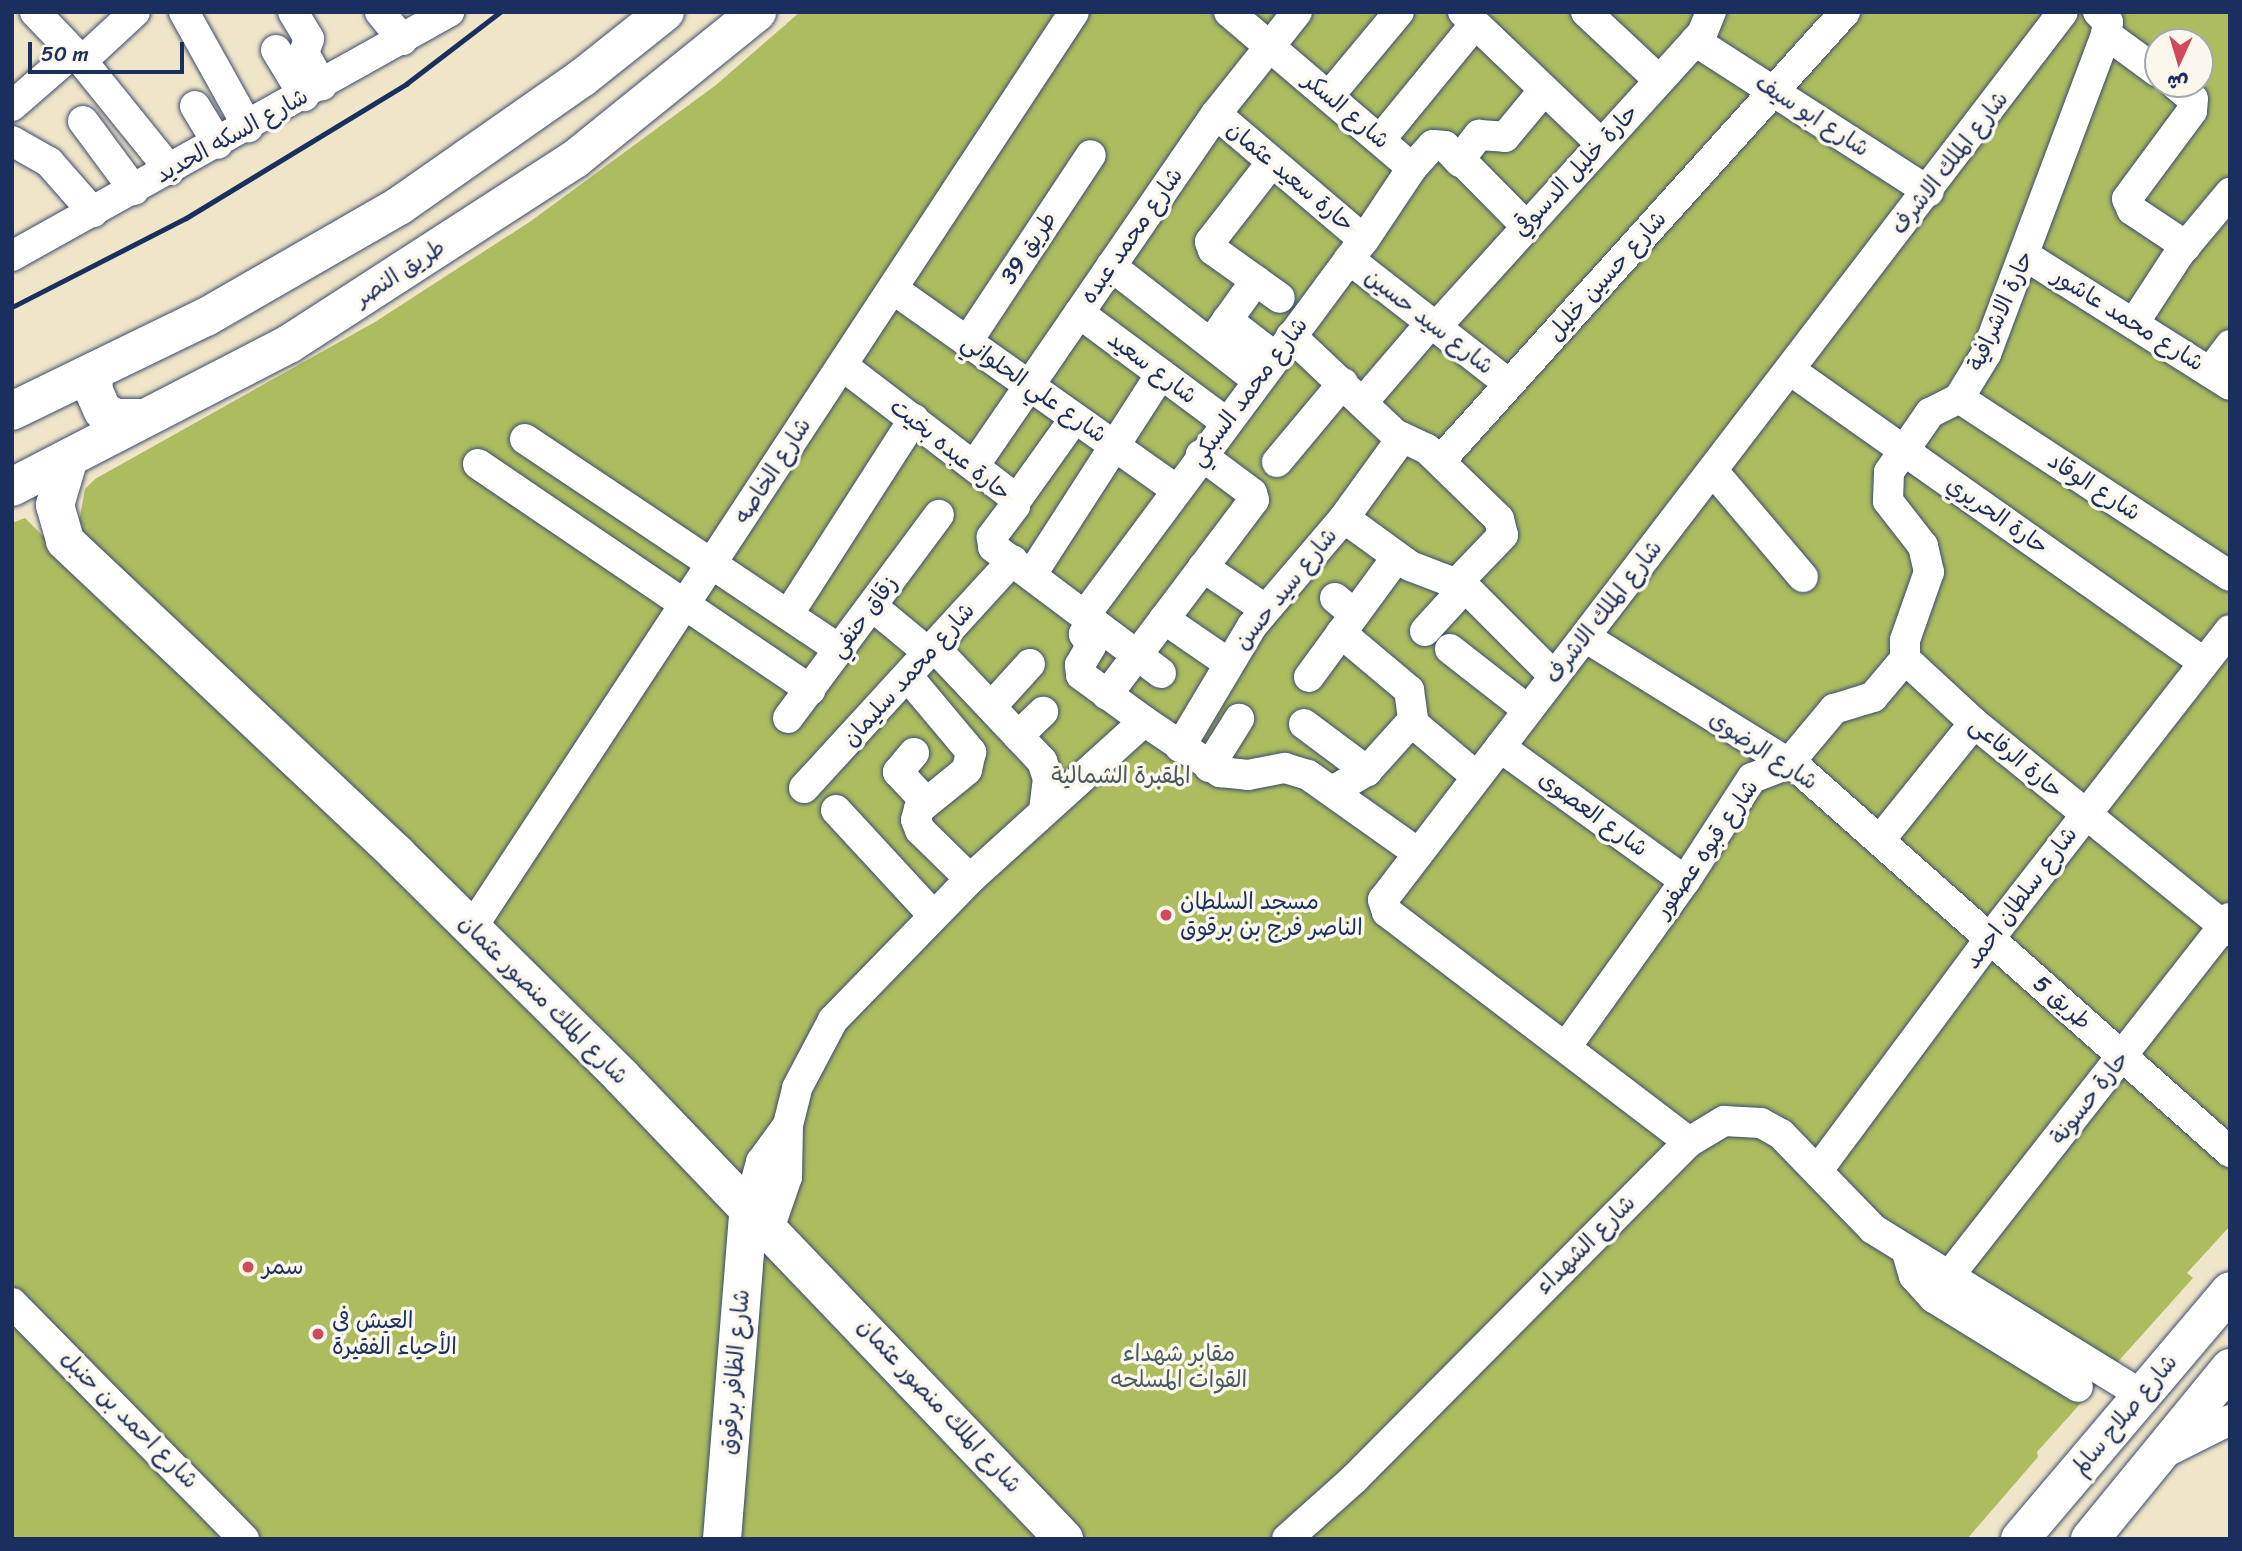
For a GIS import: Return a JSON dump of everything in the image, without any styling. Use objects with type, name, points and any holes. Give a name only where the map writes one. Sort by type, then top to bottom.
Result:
[{"type":"main road","points":[[12,411],[218,311],[399,206],[549,103],[665,12]]},
{"type":"main road","name":"طريق النصر","points":[[12,487],[289,344],[575,159],[757,12]]},
{"type":"main road","points":[[95,371],[93,389],[103,411],[116,418],[142,418]]},
{"type":"main road","name":"شارع الملك منصور عثمان","points":[[69,458],[55,505],[65,541],[397,853],[759,1216],[1064,1539]]},
{"type":"main road","name":"شارع الظافر برقوق","points":[[722,1539],[759,1216]]},
{"type":"main road","name":"شارع صلاح سالم","points":[[2020,1539],[2230,1291]]},
{"type":"main road","points":[[2090,1539],[2230,1368]]},
{"type":"street","points":[[35,12],[78,56],[170,170]]},
{"type":"street","points":[[12,106],[135,12]]},
{"type":"street","points":[[184,12],[248,127]]},
{"type":"street","points":[[293,12],[309,39],[304,54],[313,90]]},
{"type":"street","name":"شارع السكه الحديد","points":[[12,256],[218,144],[449,12]]},
{"type":"street","name":"شارع الخاصه","points":[[471,929],[686,606],[1074,12]]},
{"type":"street","name":"شارع السكر","points":[[1229,12],[1412,168]]},
{"type":"street","name":"شارع محمد عبده","points":[[974,466],[1216,114],[1297,12]]},
{"type":"street","points":[[1329,96],[1399,12]]},
{"type":"street","points":[[1586,12],[1659,80]]},
{"type":"street","name":"شارع حسين خليل","points":[[1440,461],[1845,12]]},
{"type":"street","name":"شارع الملك الاشرف","points":[[1689,1142],[1387,912],[1383,900],[1928,192],[2063,12]]},
{"type":"street","points":[[384,14],[403,40]]},
{"type":"street","points":[[1380,140],[1469,18],[1601,145]]},
{"type":"street","name":"حارة خليل الدسوقي","points":[[1277,461],[1433,325],[1659,80],[1705,20]]},
{"type":"street","name":"شارع ابو سيف","points":[[1705,20],[1774,92],[1928,192]]},
{"type":"street","points":[[2102,23],[2144,60]]},
{"type":"street","name":"حارة الاشرافية","points":[[1905,659],[1905,640],[1929,572],[1923,546],[1888,502],[1889,472],[1930,413],[1959,398],[1986,354],[2026,256],[2102,23]]},
{"type":"street","points":[[276,50],[313,90]]},
{"type":"street","points":[[1460,162],[1479,135],[1505,137],[1544,90]]},
{"type":"street","points":[[2186,246],[2132,210],[2127,199],[2192,111],[2192,98]]},
{"type":"street","points":[[195,106],[218,144]]},
{"type":"street","name":"حارة سعيد عثمان","points":[[1216,114],[1272,162],[1357,250]]},
{"type":"street","points":[[83,121],[134,190]]},
{"type":"street","points":[[12,141],[50,162],[93,212]]},
{"type":"street","points":[[1412,168],[1433,145],[1445,146],[1525,225]]},
{"type":"street","name":"طريق 39","points":[[967,342],[1091,155]]},
{"type":"street","points":[[1272,162],[1210,238],[1213,250],[1280,298]]},
{"type":"street","name":"شارع محمد السبكي","points":[[1089,618],[1175,489],[1357,250],[1412,168]]},
{"type":"street","points":[[2134,323],[2186,246],[2230,193]]},
{"type":"street","name":"شارع سيد حسين","points":[[1357,250],[1433,325],[1509,384]]},
{"type":"street","name":"شارع محمد عاشور","points":[[2026,256],[2220,379]]},
{"type":"street","points":[[1111,267],[1219,331],[1353,393],[1402,438],[1427,449],[1503,527],[1498,542],[1425,631]]},
{"type":"street","points":[[1219,331],[1256,280]]},
{"type":"street","name":"شارع علي الحلواني","points":[[893,289],[1175,489]]},
{"type":"street","name":"شارع سعيد","points":[[1079,313],[1226,422]]},
{"type":"street","points":[[2220,379],[2230,345]]},
{"type":"street","name":"حارة عبده بخيت","points":[[843,366],[974,466],[1016,502],[992,542],[1161,673]]},
{"type":"street","name":"حارة الحريري","points":[[1790,370],[2203,662]]},
{"type":"street","name":"شارع محمد سليمان","points":[[804,789],[933,651],[1022,567],[1115,445],[1161,374]]},
{"type":"street","name":"شارع الوقاد","points":[[1959,398],[2230,576]]},
{"type":"street","points":[[1016,502],[1075,418]]},
{"type":"street","points":[[788,615],[914,419]]},
{"type":"street","name":"شارع سيد حسن","points":[[1180,747],[1228,663],[1265,609],[1344,518],[1402,438]]},
{"type":"street","points":[[526,439],[839,650]]},
{"type":"street","points":[[1201,455],[1252,493],[1281,503]]},
{"type":"street","points":[[478,464],[810,690]]},
{"type":"street","points":[[1713,471],[1803,577]]},
{"type":"street","points":[[1107,695],[1253,503],[1252,493]]},
{"type":"street","name":"زقاق حنفي","points":[[788,718],[939,515]]},
{"type":"street","points":[[1344,518],[1396,558],[1461,584],[1554,677]]},
{"type":"street","points":[[1309,677],[1343,615],[1396,558]]},
{"type":"street","points":[[1203,567],[1265,609]]},
{"type":"street","points":[[872,606],[933,651],[991,707],[1046,769],[1044,809]]},
{"type":"street","points":[[1343,615],[1409,691],[1412,721],[1477,777]]},
{"type":"street","points":[[1089,618],[1084,634],[1091,649],[1080,672],[1107,695],[1209,766],[1238,775],[1297,771],[1334,790],[1418,853]]},
{"type":"street","points":[[1164,619],[1228,663]]},
{"type":"street","name":"شارع سلطان احمد","points":[[1818,1171],[1990,938],[2230,630]]},
{"type":"street","name":"شارع الرضوى","points":[[1585,636],[1801,771],[1990,938]]},
{"type":"street","points":[[1450,649],[1528,710]]},
{"type":"street","name":"حارة الرفاعى","points":[[1905,659],[1974,723],[2084,815],[2228,925]]},
{"type":"street","name":"شارع قبوه عصفور","points":[[1566,1047],[1685,881],[1752,778],[1788,764],[1834,709],[1872,697],[1905,659]]},
{"type":"street","points":[[991,707],[1030,664]]},
{"type":"street","points":[[909,678],[971,752],[967,769],[917,814],[920,830],[970,879]]},
{"type":"street","points":[[1018,736],[1043,712]]},
{"type":"street","points":[[1209,766],[1239,719]]},
{"type":"street","points":[[759,1216],[761,1162],[788,1125],[812,1053],[832,1020],[970,879],[1144,721]]},
{"type":"street","points":[[1334,790],[1367,771],[1412,721]]},
{"type":"street","points":[[1881,840],[1974,723]]},
{"type":"street","points":[[1304,724],[1367,771]]},
{"type":"street","name":"شارع العصوى","points":[[1500,747],[1685,881]]},
{"type":"street","points":[[914,753],[898,772],[927,803]]},
{"type":"street","points":[[836,810],[933,915]]},
{"type":"street","name":"حارة حسونة","points":[[1949,1276],[2228,925]]},
{"type":"street","name":"طريق 5","points":[[1990,938],[2230,1152]]},
{"type":"street","name":"شارع الشهداء","points":[[1287,1539],[1354,1479],[1689,1142],[1724,1121],[1761,1124],[1781,1134],[1818,1171],[1843,1202],[1907,1252],[2142,1395]]},
{"type":"street","name":"شارع الشهداء","points":[[1907,1252],[1914,1276],[1934,1298],[2078,1387]]},
{"type":"street","name":"شارع احمد بن حنبل","points":[[12,1303],[244,1539]]},
{"type":"street","points":[[2157,1458],[2230,1420]]},
{"type":"green space","name":"المقبرة الشمالية","points":[[800,12],[2230,12],[2230,1226],[2187,1273],[2193,1278],[2037,1452],[2038,1457],[1967,1539],[12,1539],[12,523],[25,518],[43,536],[80,517],[85,489],[95,479],[375,322],[531,221],[716,85]]},
{"type":"railway","points":[[12,307],[186,218],[406,84],[500,12]]},
{"type":"place","name":"مسجد السلطان الناصر فرج بن برقوق","points":[[1166,915]]},
{"type":"place","name":"سمر","points":[[248,1267]]},
{"type":"place","name":"العيش في الأحياء الفقيرة","points":[[318,1334]]},
{"type":"park label","name":"مقابر شهداء القوات المسلحه","points":[[1179,1367]]}]
